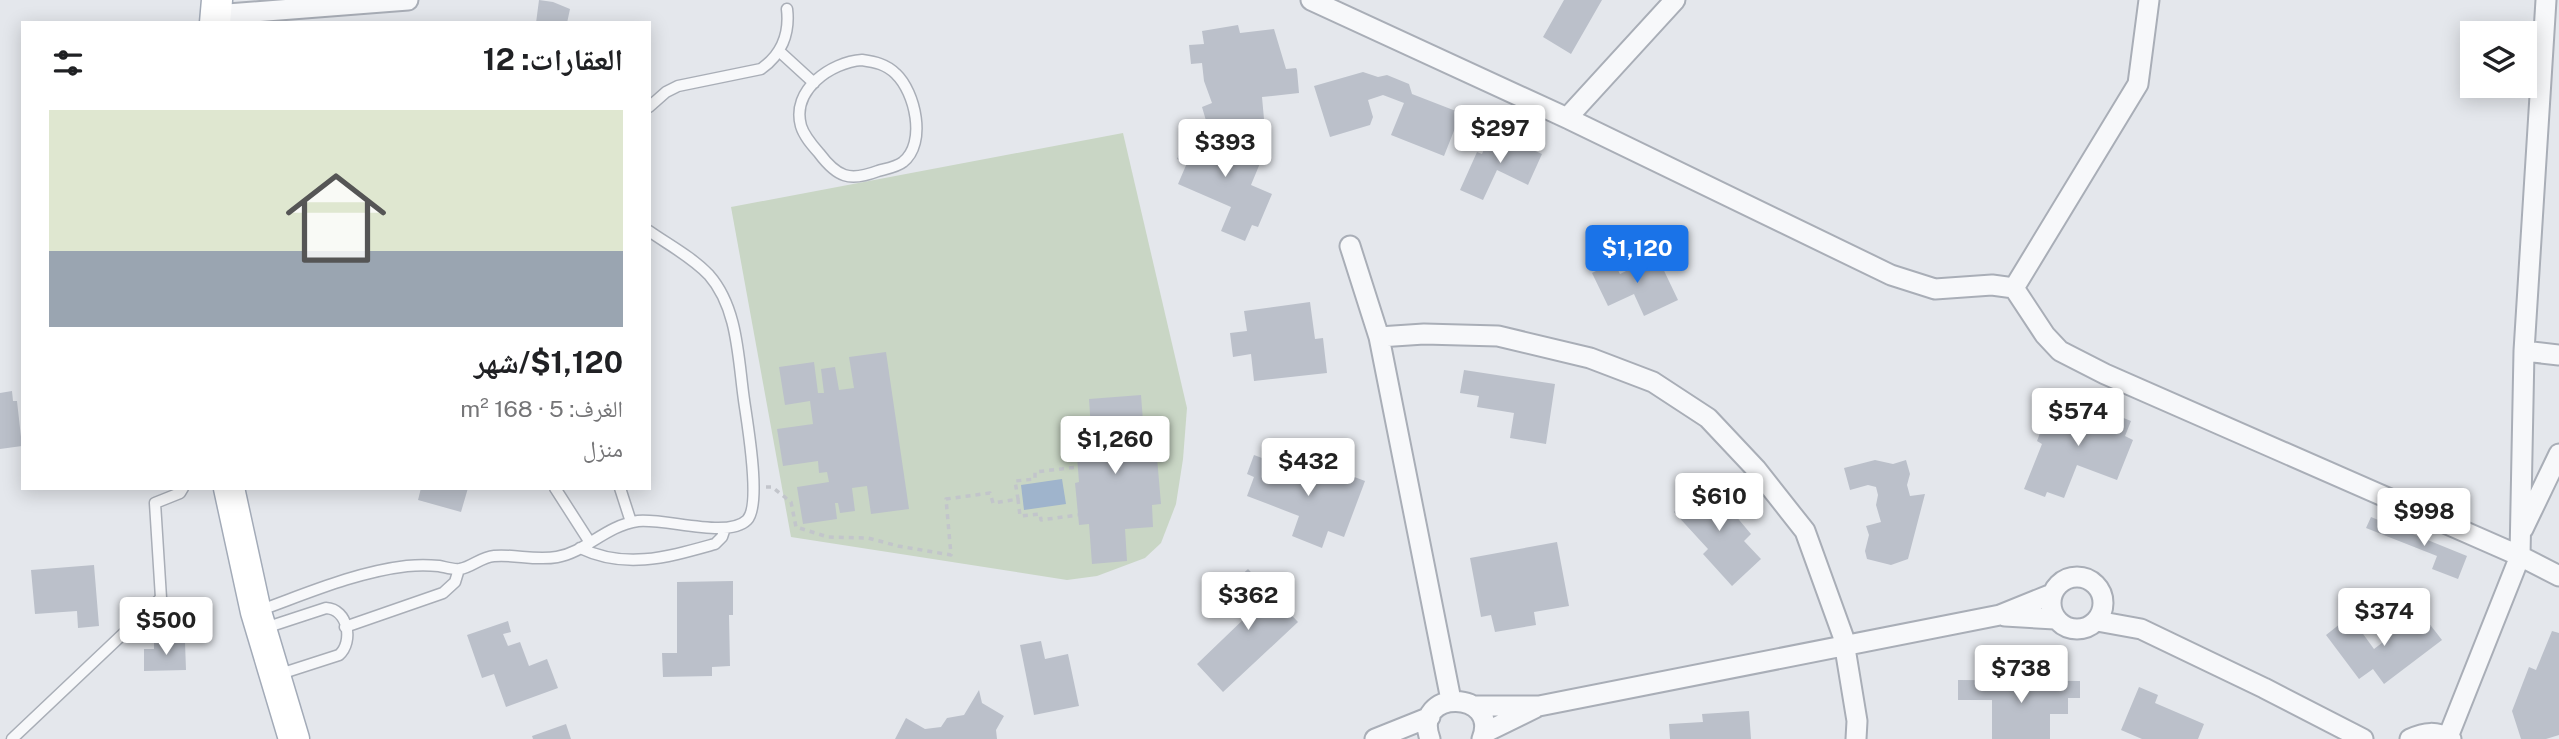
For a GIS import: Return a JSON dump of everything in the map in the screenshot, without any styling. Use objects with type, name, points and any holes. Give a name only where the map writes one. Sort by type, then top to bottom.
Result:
[{"type":"main road","points":[[229,490],[259,620],[294,739]]},
{"type":"street","points":[[215,13],[408,0]]},
{"type":"street","points":[[1311,0],[1567,118],[1891,275],[1935,289],[1992,285],[2014,288],[2045,335],[2060,351],[2105,374],[2520,556],[2559,576]]},
{"type":"street","points":[[1567,118],[1675,0]]},
{"type":"street","points":[[2014,288],[2138,84],[2149,0]]},
{"type":"street","points":[[2410,739],[2423,733],[2436,733],[2450,738],[2520,556],[2524,351],[2546,0]]},
{"type":"street","points":[[1350,246],[1379,337],[1451,700]]},
{"type":"street","points":[[1379,337],[1424,334],[1498,336],[1590,358],[1653,382],[1708,418],[1756,469],[1805,531],[1846,647],[1857,721],[1856,739]]},
{"type":"street","points":[[2524,351],[2559,355]]},
{"type":"street","points":[[2519,536],[2559,454]]},
{"type":"street","points":[[2104,597],[2103,610],[2097,621],[2087,628],[2076,630],[2064,627],[2055,619],[2050,607],[2052,594],[2060,583],[2072,577],[2086,578],[2097,585],[2104,597],[2141,629],[2362,739]]},
{"type":"street","points":[[1430,739],[1430,717],[1438,706],[1451,700],[1474,706],[1539,706],[2000,615],[2052,594]]},
{"type":"street","points":[[2000,615],[2055,619]]},
{"type":"street","points":[[2097,621],[2141,629]]},
{"type":"street","points":[[1474,706],[1483,718],[1483,736],[1539,706]]},
{"type":"street","points":[[1375,739],[1430,717]]},
{"type":"lane","points":[[651,105],[678,86],[761,69],[779,51],[787,31],[787,9]]},
{"type":"lane","points":[[779,51],[814,83]]},
{"type":"lane","points":[[853,61],[878,63],[892,71],[908,90],[915,120],[915,139],[908,156],[902,163],[867,175],[853,177],[837,173],[804,133],[801,125],[799,117],[802,100],[814,83],[828,70],[853,61]]},
{"type":"lane","points":[[259,620],[366,574],[422,565],[459,569],[490,556],[544,559],[561,556],[611,529],[631,523],[660,521],[725,528],[740,524],[750,517],[753,488],[748,429],[729,309],[708,274],[654,234]]},
{"type":"lane","points":[[12,739],[161,598],[155,503],[182,490]]},
{"type":"lane","points":[[556,490],[585,545],[611,560],[639,561],[715,544],[722,537],[725,528]]},
{"type":"lane","points":[[621,490],[631,523]]},
{"type":"lane","points":[[345,627],[443,593],[454,582],[459,569]]},
{"type":"lane","points":[[259,620],[326,608],[337,610],[345,627],[348,643],[339,655],[275,676]]},
{"type":"path","points":[[1078,467],[1035,472],[1035,479],[1015,481],[1020,516],[1040,514],[1041,520],[1078,515]]},
{"type":"path","points":[[753,488],[772,488],[791,502],[796,527],[828,537],[868,538],[898,547],[951,555],[946,499],[990,493],[993,503],[1018,499]]},
{"type":"green space","points":[[1123,133],[1187,408],[1176,504],[1161,543],[1145,558],[1097,576],[1067,580],[791,537],[731,207]]},
{"type":"water","points":[[1062,479],[1066,504],[1024,510],[1021,485]]},
{"type":"building","points":[[539,0],[570,9],[567,21],[536,21]]},
{"type":"building","points":[[1564,0],[1602,0],[1571,54],[1543,37]]},
{"type":"building","points":[[1238,25],[1240,33],[1274,29],[1286,69],[1297,70],[1299,93],[1262,97],[1264,119],[1270,134],[1241,136],[1235,121],[1207,124],[1202,107],[1212,103],[1204,81],[1202,63],[1191,64],[1189,45],[1204,44],[1202,31]]},
{"type":"building","points":[[1363,72],[1378,77],[1387,75],[1409,84],[1412,94],[1461,113],[1444,156],[1391,135],[1404,103],[1383,95],[1368,100],[1373,117],[1370,125],[1330,137],[1314,86]]},
{"type":"building","points":[[1192,125],[1263,156],[1251,185],[1272,194],[1258,227],[1252,225],[1245,241],[1221,231],[1231,207],[1178,184],[1187,163],[1177,159]]},
{"type":"building","points":[[1492,131],[1542,154],[1528,185],[1497,170],[1483,200],[1460,190],[1477,152],[1482,154]]},
{"type":"building","points":[[1657,256],[1678,300],[1644,316],[1634,294],[1608,306],[1592,273],[1614,262],[1620,274]]},
{"type":"building","points":[[1310,302],[1315,339],[1323,338],[1327,373],[1254,381],[1251,354],[1233,357],[1230,333],[1247,331],[1244,311]]},
{"type":"building","points":[[886,352],[909,509],[871,514],[867,486],[852,488],[855,511],[840,513],[838,503],[835,503],[837,519],[803,524],[797,487],[829,482],[827,472],[819,473],[818,461],[783,466],[777,429],[813,424],[810,401],[785,405],[779,367],[814,362],[818,393],[824,393],[821,369],[835,367],[839,390],[854,388],[849,357]]},
{"type":"building","points":[[1464,370],[1555,384],[1546,444],[1510,438],[1514,413],[1477,407],[1479,396],[1460,393]]},
{"type":"building","points":[[12,391],[13,401],[17,401],[21,446],[0,449],[0,393]]},
{"type":"building","points":[[1141,395],[1145,447],[1156,446],[1161,504],[1152,505],[1153,527],[1125,529],[1127,561],[1092,564],[1089,524],[1079,525],[1075,483],[1079,482],[1075,430],[1091,429],[1089,399]]},
{"type":"building","points":[[2084,402],[2131,421],[2125,436],[2133,440],[2117,480],[2077,465],[2064,498],[2047,492],[2045,497],[2024,489],[2042,444],[2037,441],[2050,407],[2065,413],[2068,407],[2080,412]]},
{"type":"building","points":[[1254,455],[1315,478],[1320,464],[1365,481],[1344,537],[1328,531],[1322,548],[1292,536],[1299,516],[1247,496],[1254,477],[1247,474]]},
{"type":"building","points":[[1875,460],[1893,464],[1906,460],[1910,474],[1907,485],[1910,496],[1925,494],[1908,559],[1891,565],[1867,559],[1865,551],[1869,535],[1866,526],[1881,522],[1876,505],[1876,487],[1868,485],[1850,490],[1844,468]]},
{"type":"building","points":[[1707,482],[1751,534],[1744,541],[1761,559],[1732,586],[1703,554],[1708,549],[1674,512]]},
{"type":"building","points":[[420,490],[467,490],[461,512],[418,500]]},
{"type":"building","points":[[2371,517],[2467,556],[2458,579],[2432,569],[2437,556],[2366,528]]},
{"type":"building","points":[[1557,542],[1569,606],[1534,612],[1536,625],[1495,632],[1491,615],[1481,617],[1470,558]]},
{"type":"building","points":[[94,565],[99,626],[78,628],[77,611],[35,614],[31,570]]},
{"type":"building","points":[[1248,569],[1298,622],[1223,692],[1197,664],[1249,614],[1226,589]]},
{"type":"building","points":[[733,581],[733,615],[729,615],[730,666],[712,667],[712,676],[663,677],[662,653],[677,653],[677,582]]},
{"type":"building","points":[[2421,613],[2442,640],[2384,684],[2373,669],[2359,679],[2326,635],[2350,616],[2374,649]]},
{"type":"building","points":[[508,621],[511,632],[503,634],[508,646],[520,642],[529,666],[547,659],[558,688],[506,707],[494,674],[482,678],[467,635]]},
{"type":"building","points":[[2552,631],[2559,633],[2559,735],[2546,739],[2521,739],[2512,711],[2529,667],[2536,670]]},
{"type":"building","points":[[1041,641],[1045,659],[1068,654],[1079,706],[1034,715],[1020,645]]},
{"type":"building","points":[[185,642],[186,670],[144,671],[144,649],[154,649],[154,643]]},
{"type":"building","points":[[1958,680],[2080,681],[2080,698],[2068,698],[2068,714],[2050,714],[2050,739],[1992,739],[1992,700],[1958,700]]},
{"type":"building","points":[[2139,687],[2158,695],[2155,703],[2204,724],[2198,739],[2142,739],[2121,730]]},
{"type":"building","points":[[979,690],[982,703],[1004,716],[996,730],[997,739],[895,739],[906,718],[925,729],[941,727],[947,718],[964,715]]},
{"type":"building","points":[[1749,711],[1751,739],[1670,739],[1669,724],[1703,722],[1702,714]]},
{"type":"building","points":[[566,724],[571,739],[533,739],[532,736]]}]
